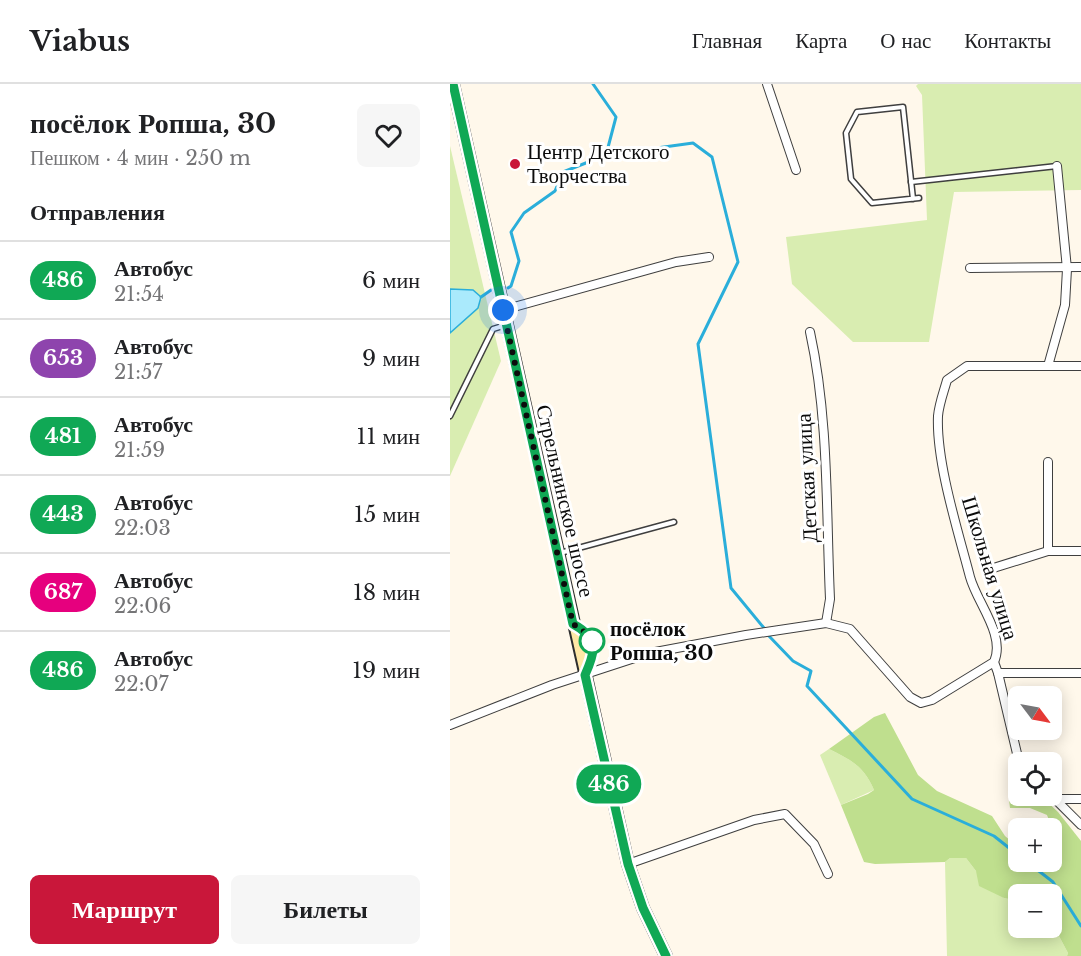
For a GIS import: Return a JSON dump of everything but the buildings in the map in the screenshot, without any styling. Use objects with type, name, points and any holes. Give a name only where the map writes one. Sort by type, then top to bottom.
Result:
[{"type":"main road","name":"Стрельнинское шоссе","points":[[453,84],[628,864],[643,908],[666,956]]},
{"type":"street","points":[[766,84],[796,170]]},
{"type":"street","points":[[1048,366],[1065,305],[1067,269],[1057,166]]},
{"type":"street","points":[[503,310],[676,262],[709,256]]},
{"type":"street","points":[[970,268],[1067,269],[1081,267]]},
{"type":"street","name":"Детская улица","points":[[810,332],[818,370],[823,422],[830,599],[826,623]]},
{"type":"street","name":"Школьная улица","points":[[450,725],[552,685],[650,653],[826,623],[850,628],[910,696],[921,703],[932,700],[994,662],[998,652],[994,634],[971,580],[946,480],[940,446],[938,414],[947,380],[967,366],[1081,366]]},
{"type":"street","points":[[1048,462],[1048,551]]},
{"type":"street","points":[[987,570],[1048,551],[1081,551]]},
{"type":"street","points":[[994,662],[1017,752]]},
{"type":"street","points":[[998,673],[1081,674]]},
{"type":"street","points":[[1062,798],[1081,799]]},
{"type":"street","points":[[1062,806],[1081,825]]},
{"type":"street","points":[[628,864],[754,820],[785,814],[814,844],[828,874]]},
{"type":"lane","points":[[913,198],[903,107],[857,112],[846,133],[850,179],[873,203],[919,198]]},
{"type":"lane","points":[[911,182],[1057,166]]},
{"type":"lane","points":[[450,417],[493,329],[507,325]]},
{"type":"lane","points":[[557,554],[674,522]]},
{"type":"green space","points":[[918,84],[1081,84],[1081,190],[954,192],[929,342],[853,342],[792,284],[786,237],[927,220],[922,95],[916,86]]},
{"type":"green space","points":[[450,146],[501,361],[450,476]]},
{"type":"green space","points":[[885,713],[918,775],[937,791],[992,816],[1008,839],[1008,872],[1062,872],[1062,818],[1048,818],[1047,815],[1030,808],[1010,808],[1010,806],[1052,806],[1058,812],[1081,841],[1081,956],[1067,956],[1068,953],[1060,938],[1062,938],[1062,884],[1008,884],[1008,899],[979,886],[976,871],[966,858],[950,858],[945,862],[875,864],[864,862],[841,805],[874,790],[861,769],[829,749],[874,717]]},
{"type":"green space","points":[[829,749],[861,769],[874,790],[841,805],[820,755]]},
{"type":"green space","points":[[950,858],[966,858],[976,871],[1004,898],[1008,899],[1008,938],[1060,938],[1068,953],[1067,956],[947,956],[945,862]]},
{"type":"water","points":[[450,289],[473,290],[481,297],[478,308],[450,333]]},
{"type":"waterway","points":[[593,84],[616,117],[606,155],[693,143],[712,157],[738,262],[698,344],[731,588],[764,628]]},
{"type":"waterway","points":[[508,288],[511,286],[519,261],[511,232],[524,213],[555,191],[563,172],[606,155]]},
{"type":"waterway","points":[[481,297],[491,290]]},
{"type":"waterway","points":[[768,635],[793,661],[811,671],[807,686],[912,799],[994,836],[1008,847]]},
{"type":"waterway","points":[[1040,872],[1053,882],[1081,926]]},
{"type":"bus line","name":"486","points":[[453,84],[573,624],[590,636],[592,642],[593,656],[585,675],[588,695],[628,864],[643,908],[666,956]]},
{"type":"place","name":"Центр Детского Творчества","points":[[515,164]]},
{"type":"place","name":"посёлок Ропша, 30","points":[[592,641]]},
{"type":"route","points":[[503,310],[573,624],[590,636],[592,641]]}]
